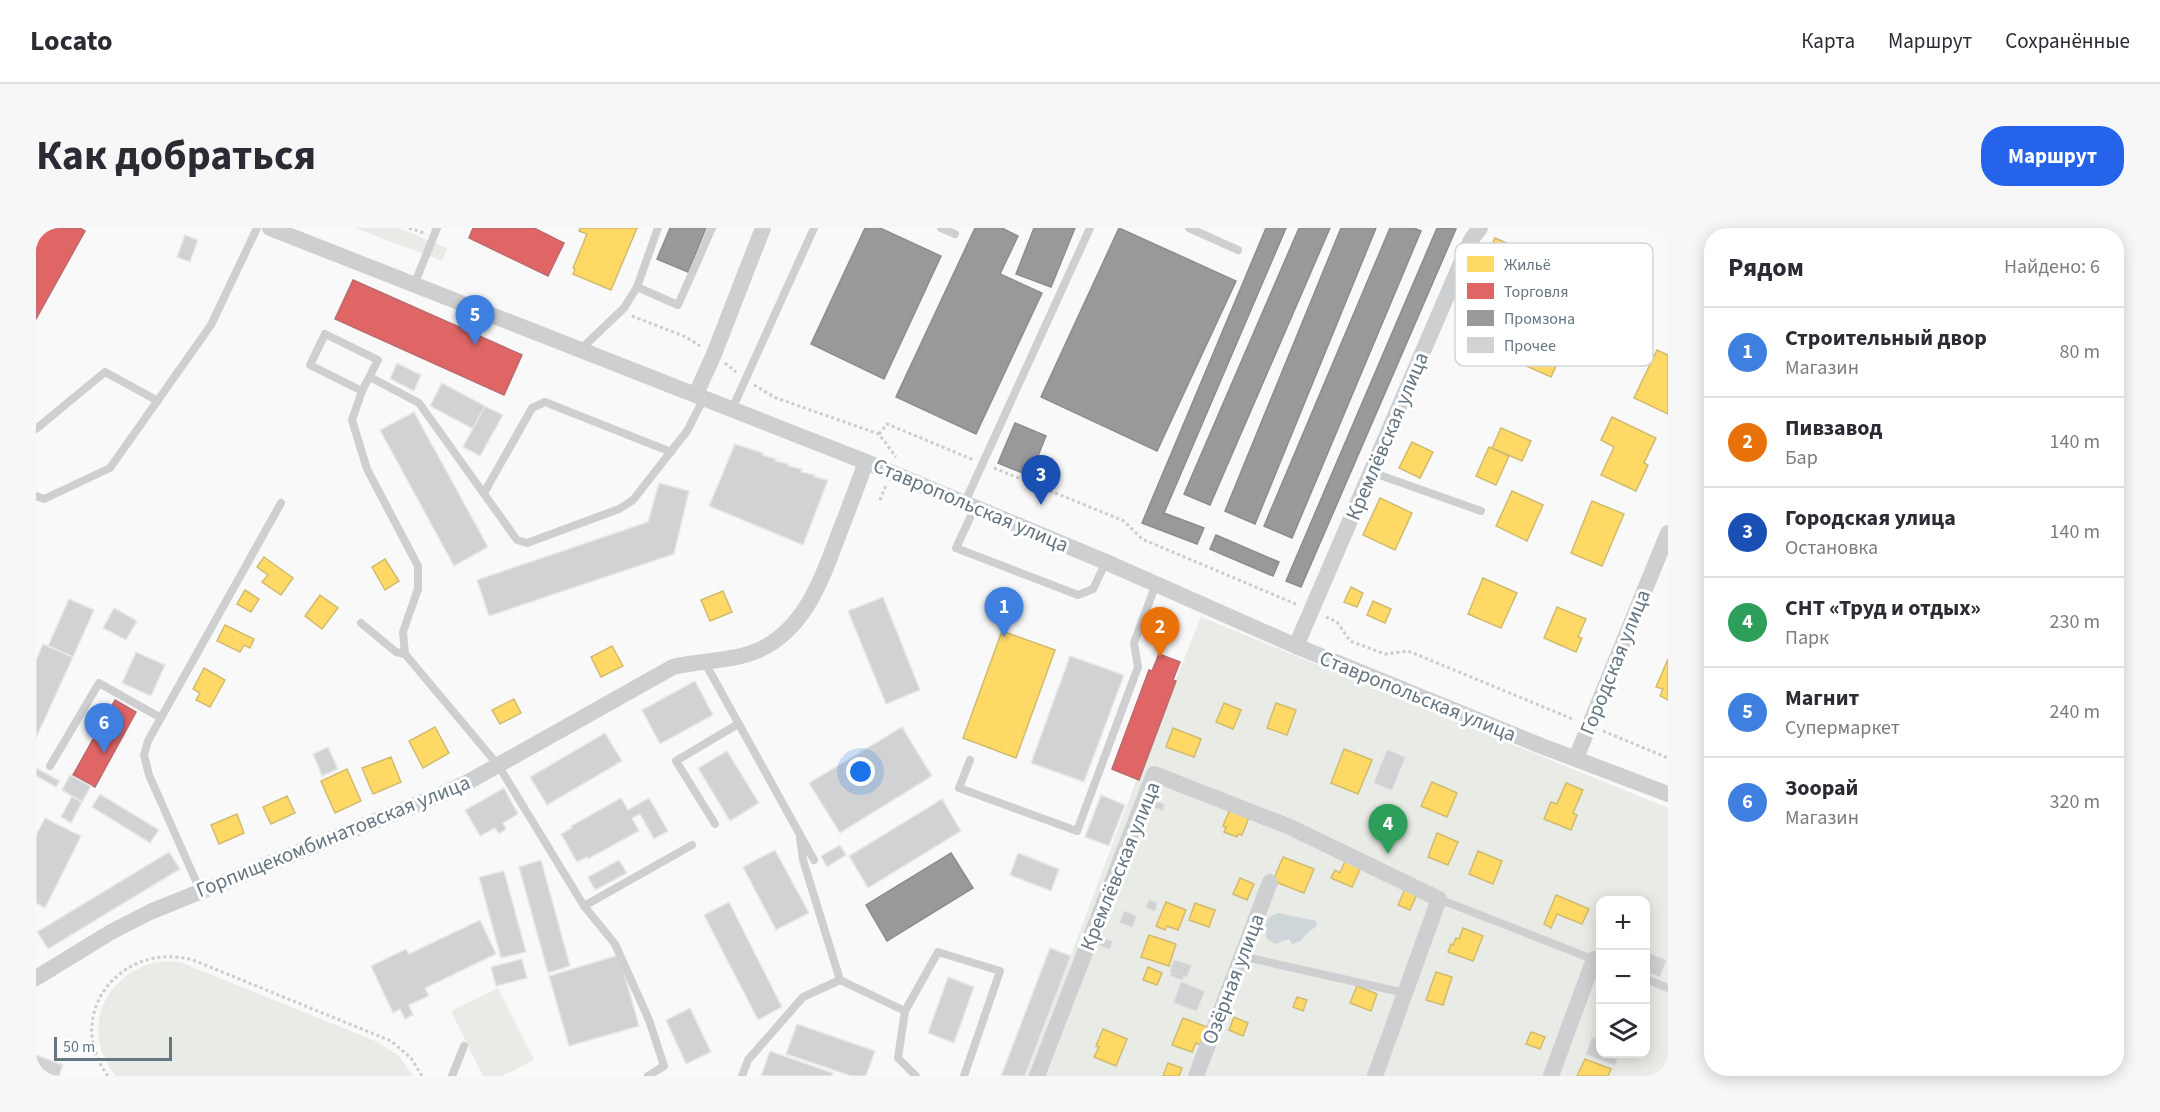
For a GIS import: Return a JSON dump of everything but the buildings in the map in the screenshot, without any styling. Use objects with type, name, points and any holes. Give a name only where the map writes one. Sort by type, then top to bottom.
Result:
[{"type":"street","name":"Ставропольская улица","points":[[270,228],[970,504],[1296,646],[1668,794]]},
{"type":"street","points":[[700,396],[763,228]]},
{"type":"street","name":"Кремлёвская улица","points":[[1470,243],[1480,228]]},
{"type":"street","name":"Кремлёвская улица","points":[[1296,646],[1455,277]]},
{"type":"street","name":"Горпищекомбинатовская улица","points":[[36,978],[111,932],[150,912],[442,794],[673,667],[727,659],[758,650],[787,631],[801,615],[821,582],[866,462]]},
{"type":"street","name":"Городская улица","points":[[1576,758],[1668,533]]},
{"type":"street","name":"Кремлёвская улица","points":[[1037,1076],[1154,774],[1290,827],[1439,899]]},
{"type":"street","name":"Озёрная улица","points":[[1196,1076],[1270,882]]},
{"type":"street","points":[[1376,1076],[1439,899]]},
{"type":"street","points":[[1551,1076],[1596,963]]},
{"type":"lane","points":[[36,496],[44,499],[110,468],[211,325],[257,228]]},
{"type":"lane","points":[[414,285],[437,228]]},
{"type":"lane","points":[[580,350],[621,312],[637,287],[658,228]]},
{"type":"lane","points":[[637,287],[678,305],[712,228]]},
{"type":"lane","points":[[732,409],[814,228]]},
{"type":"lane","points":[[941,228],[955,234]]},
{"type":"lane","points":[[1090,228],[982,463],[956,548],[1078,596],[1093,590],[1106,562]]},
{"type":"lane","points":[[1189,228],[1238,250]]},
{"type":"lane","points":[[362,392],[309,365],[325,334],[378,360],[362,392],[352,420],[367,469],[418,566],[418,589],[403,632],[405,654],[498,765],[584,906],[615,944],[649,1020],[664,1065],[648,1076]]},
{"type":"lane","points":[[36,429],[105,372],[158,401]]},
{"type":"lane","points":[[370,377],[419,403],[517,540],[527,543],[619,509],[633,500],[687,431],[700,396]]},
{"type":"lane","points":[[484,493],[532,408],[544,402],[671,453]]},
{"type":"lane","points":[[1371,472],[1481,512]]},
{"type":"lane","points":[[200,890],[146,767],[144,755],[148,741],[160,718],[281,503]]},
{"type":"lane","points":[[970,760],[959,788],[1077,831],[1138,667],[1134,643],[1156,584]]},
{"type":"lane","points":[[361,624],[396,652],[405,654]]},
{"type":"lane","points":[[704,661],[814,860]]},
{"type":"lane","points":[[50,766],[99,683],[160,718]]},
{"type":"lane","points":[[715,824],[676,761],[738,724]]},
{"type":"lane","points":[[800,838],[803,860],[840,980],[905,1011]]},
{"type":"lane","points":[[584,906],[692,845]]},
{"type":"lane","points":[[1439,899],[1596,960]]},
{"type":"lane","points":[[916,1076],[898,1058],[905,1011],[938,952],[1000,971],[964,1076]]},
{"type":"lane","points":[[1241,956],[1405,993]]},
{"type":"lane","points":[[742,1076],[748,1060],[803,998],[840,980]]},
{"type":"lane","points":[[1650,981],[1668,988]]},
{"type":"lane","points":[[452,1076],[464,1046]]},
{"type":"path","points":[[621,312],[686,338],[714,354],[745,380],[776,398],[879,434],[897,459]]},
{"type":"path","points":[[879,434],[887,424],[1124,521],[1142,539],[1337,622],[1350,641],[1385,654],[1408,651],[1668,758]]},
{"type":"path","points":[[108,1076],[98,1057],[93,1031],[93,1018],[102,993],[110,982],[130,966],[154,957],[167,956],[193,960],[391,1041],[411,1058],[422,1076]]},
{"type":"shaded area","points":[[355,228],[399,228],[447,248],[442,261]]},
{"type":"shaded area","points":[[1201,617],[1668,808],[1668,1076],[1026,1076],[1146,754]]},
{"type":"shaded area","points":[[1278,913],[1316,921],[1317,925],[1300,941],[1292,944],[1289,939],[1275,944],[1267,939],[1264,929],[1268,918]]},
{"type":"shaded area","points":[[166,961],[180,962],[375,1041],[398,1055],[413,1076],[116,1076],[104,1058],[99,1039],[99,1020],[104,1003],[114,987],[128,975],[146,966]]},
{"type":"shaded area","points":[[498,988],[534,1060],[502,1076],[483,1076],[451,1011]]},
{"type":"place","name":"Магнит","points":[[475,345]]},
{"type":"place","name":"Городская улица","points":[[1041,505]]},
{"type":"place","name":"Строительный двор","points":[[1004,637]]},
{"type":"place","name":"Пивзавод","points":[[1160,657]]},
{"type":"place","name":"Зоорай","points":[[104,753]]},
{"type":"place","name":"СНТ «Труд и отдых»","points":[[1388,854]]}]
